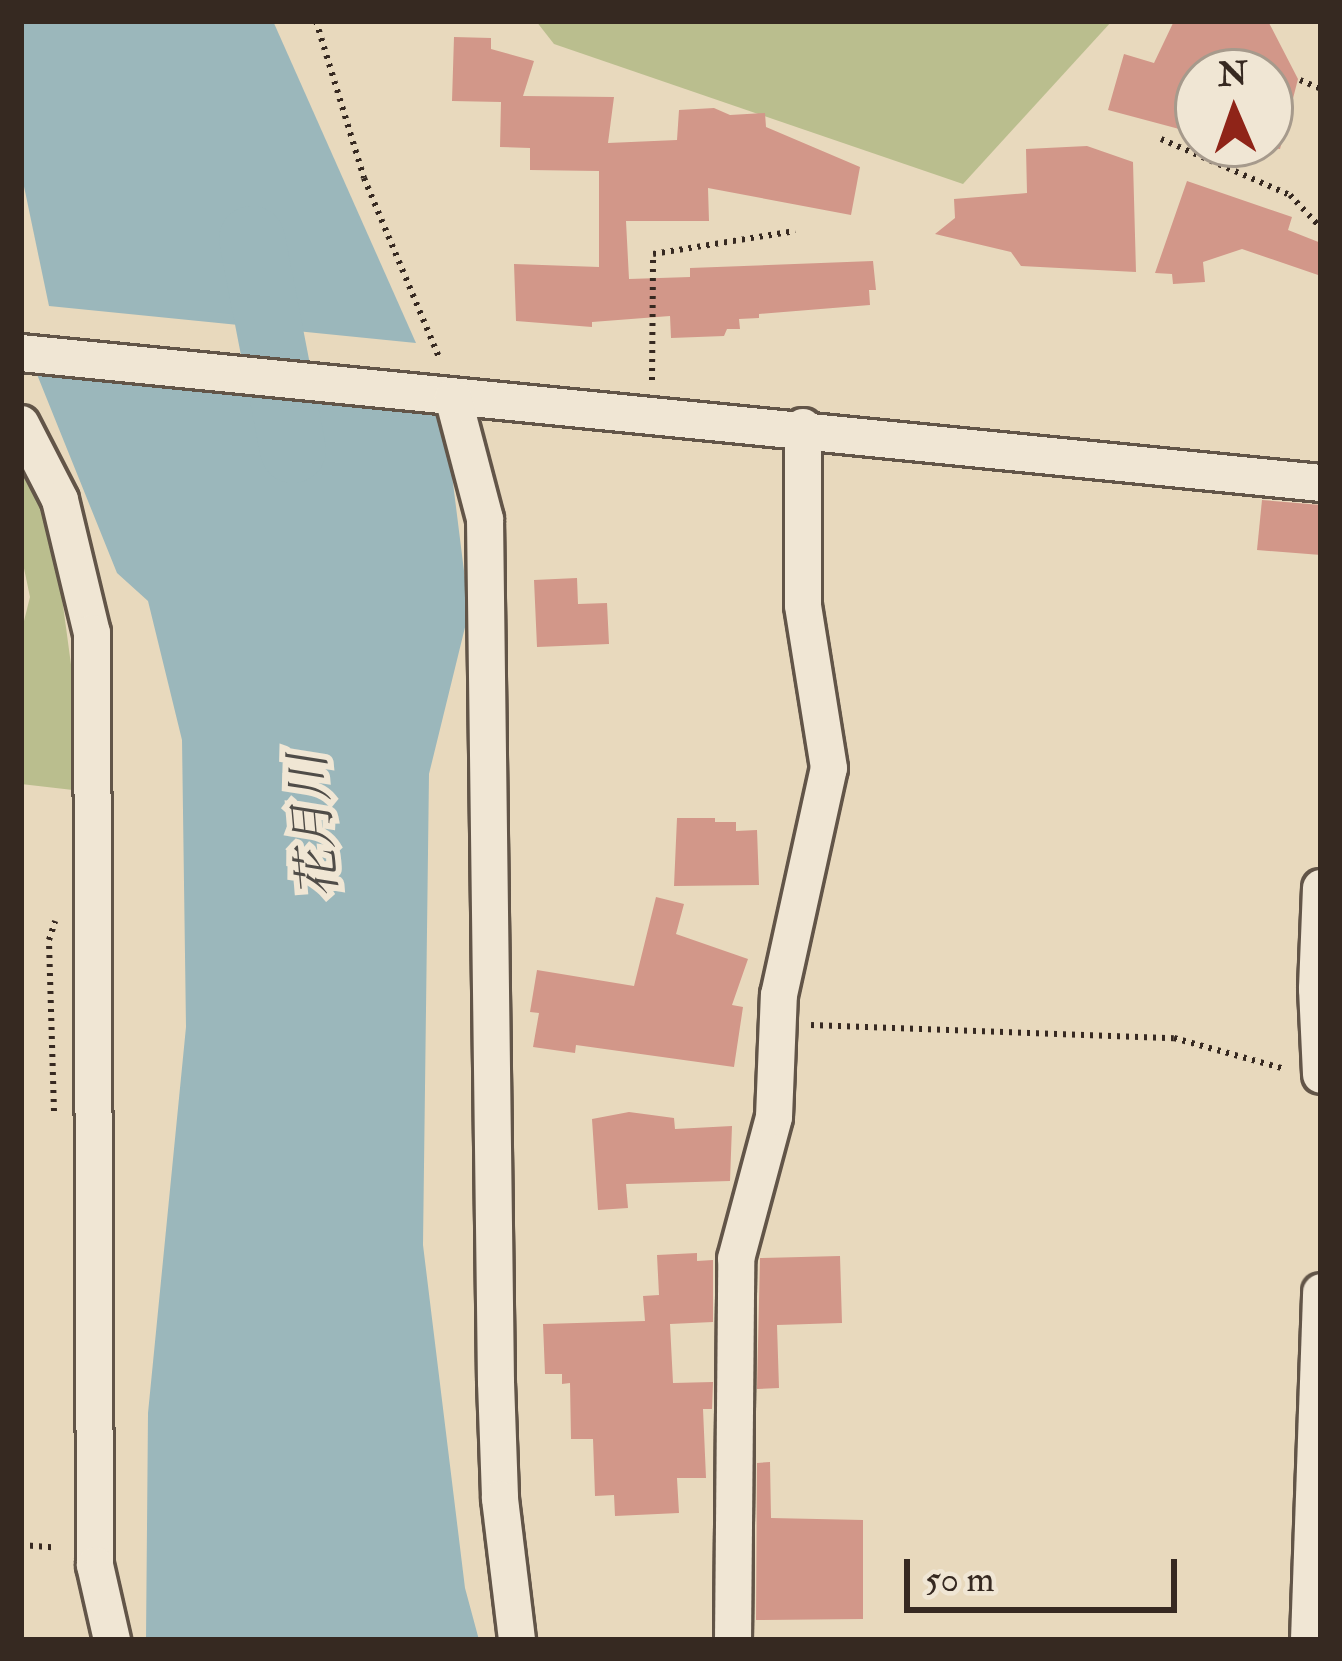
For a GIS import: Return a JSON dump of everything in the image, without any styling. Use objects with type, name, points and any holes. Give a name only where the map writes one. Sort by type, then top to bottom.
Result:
[{"type":"street","points":[[21,353],[803,427],[1321,483]]},
{"type":"street","points":[[453,397],[485,519],[496,1382],[500,1499],[518,1640]]},
{"type":"street","points":[[21,424],[60,500],[92,633],[95,1565],[112,1640]]},
{"type":"street","points":[[733,1640],[736,1258],[774,1117],[779,994],[829,768],[803,605],[803,427]]},
{"type":"street","points":[[1310,1074],[1321,888]]},
{"type":"street","points":[[1309,1640],[1321,1292]]},
{"type":"path","points":[[316,21],[364,178],[453,397]]},
{"type":"path","points":[[1300,80],[1321,89]]},
{"type":"path","points":[[1161,139],[1290,195],[1321,228]]},
{"type":"path","points":[[651,414],[653,254],[795,231]]},
{"type":"path","points":[[778,1024],[1174,1038],[1310,1074]]},
{"type":"path","points":[[21,1545],[52,1547]]},
{"type":"green space","points":[[536,21],[1112,21],[963,184],[554,44]]},
{"type":"green space","points":[[21,447],[51,516],[72,672],[73,790],[21,784],[21,633],[30,597],[21,554]]},
{"type":"water","points":[[21,21],[273,21],[416,343],[49,306],[21,172]]},
{"type":"water","points":[[34,367],[444,411],[469,611],[429,774],[423,1245],[465,1588],[479,1640],[146,1640],[148,1413],[186,1027],[182,740],[148,601],[117,573]]},
{"type":"building","points":[[1174,21],[1268,21],[1282,48],[1174,48],[1174,128],[1108,110],[1124,54],[1154,63]]},
{"type":"building","points":[[454,37],[491,38],[491,49],[534,61],[523,96],[614,97],[608,143],[677,140],[679,110],[714,108],[730,115],[765,113],[766,127],[860,167],[851,215],[708,188],[709,221],[626,221],[629,279],[690,277],[690,268],[873,261],[876,290],[869,290],[870,305],[759,314],[759,318],[739,319],[740,329],[727,329],[724,336],[671,338],[670,316],[592,322],[592,327],[516,321],[514,264],[599,267],[599,171],[530,170],[530,148],[500,147],[501,102],[452,101]]},
{"type":"building","points":[[1087,146],[1133,162],[1136,272],[1021,266],[1011,252],[935,234],[955,218],[954,199],[1027,193],[1026,149]]},
{"type":"building","points":[[1187,181],[1292,217],[1288,230],[1321,243],[1321,276],[1242,249],[1203,262],[1205,282],[1173,284],[1172,274],[1155,273]]},
{"type":"building","points":[[1262,500],[1321,505],[1321,555],[1257,550]]},
{"type":"building","points":[[577,578],[578,604],[607,603],[609,644],[537,647],[534,580]]},
{"type":"building","points":[[677,818],[715,818],[715,822],[736,822],[736,831],[757,830],[759,885],[674,886]]},
{"type":"building","points":[[656,897],[684,904],[676,934],[748,959],[732,1005],[743,1007],[734,1067],[576,1045],[575,1053],[533,1047],[539,1013],[530,1012],[537,970],[634,986]]},
{"type":"building","points":[[629,1112],[674,1118],[675,1129],[732,1126],[730,1181],[626,1184],[628,1208],[598,1210],[592,1119]]},
{"type":"building","points":[[697,1253],[697,1261],[713,1260],[713,1322],[670,1324],[673,1383],[713,1382],[712,1409],[703,1409],[706,1478],[677,1478],[679,1513],[615,1516],[614,1495],[595,1496],[593,1439],[571,1439],[570,1383],[562,1384],[562,1374],[545,1374],[543,1324],[645,1321],[643,1296],[659,1295],[657,1255]]},
{"type":"building","points":[[840,1256],[842,1323],[777,1325],[779,1388],[757,1389],[760,1258]]},
{"type":"building","points":[[770,1462],[771,1518],[863,1520],[863,1619],[756,1620],[757,1463]]},
{"type":"waterway","name":"花月川","points":[[252,239],[293,450]]}]
